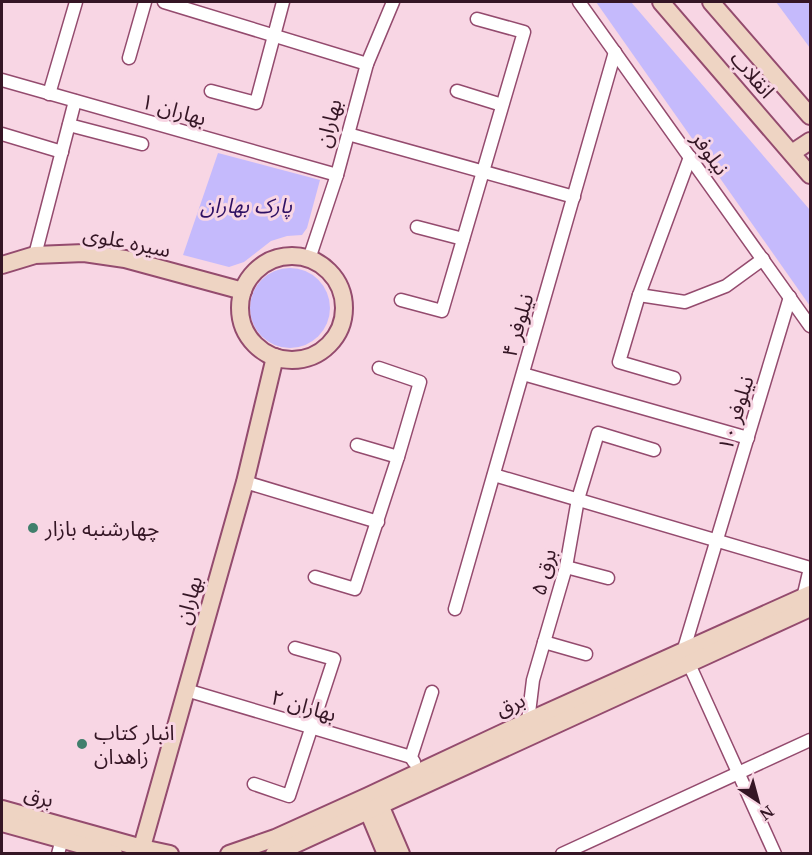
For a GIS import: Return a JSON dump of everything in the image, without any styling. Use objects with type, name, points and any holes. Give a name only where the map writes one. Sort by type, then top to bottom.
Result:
[{"type":"street","points":[[49,94],[76,2]]},
{"type":"street","points":[[129,58],[145,2]]},
{"type":"street","points":[[164,2],[368,64]]},
{"type":"street","points":[[211,91],[256,103],[283,2]]},
{"type":"street","name":"بهاران","points":[[309,259],[337,175],[368,64],[393,2]]},
{"type":"street","name":"نیلوفر","points":[[579,2],[810,326]]},
{"type":"street","name":"انقلاب","points":[[661,2],[810,176]]},
{"type":"street","name":"انقلاب","points":[[711,2],[810,116]]},
{"type":"street","points":[[402,300],[442,312],[524,32],[477,19]]},
{"type":"street","name":"نیلوفر ۴","points":[[455,609],[615,52]]},
{"type":"street","name":"بهاران ۱","points":[[2,80],[337,175]]},
{"type":"street","points":[[457,91],[502,105]]},
{"type":"street","points":[[35,255],[75,101]]},
{"type":"street","points":[[69,125],[142,144]]},
{"type":"street","points":[[2,134],[62,152]]},
{"type":"street","points":[[348,134],[574,197]]},
{"type":"street","points":[[792,153],[810,141]]},
{"type":"street","points":[[674,378],[619,362],[639,295],[690,157]]},
{"type":"street","points":[[417,227],[463,239]]},
{"type":"street","name":"سیره علوی","points":[[2,265],[35,255],[84,252],[125,259],[243,291]]},
{"type":"street","points":[[292,256],[309,259],[323,266],[334,278],[341,292],[344,308],[341,324],[327,345],[307,357],[291,360],[275,357],[260,349],[249,338],[242,323],[240,307],[243,291],[250,277],[262,266],[276,258],[292,256]]},
{"type":"street","points":[[639,295],[685,302],[726,286],[763,259]]},
{"type":"street","name":"نیلوفر ۱۰","points":[[686,658],[717,540],[790,297]]},
{"type":"street","name":"بهاران","points":[[141,851],[245,482],[275,357]]},
{"type":"street","points":[[315,577],[355,589],[398,457],[420,382],[379,369]]},
{"type":"street","points":[[523,374],[747,438]]},
{"type":"street","name":"برق ۵","points":[[528,721],[533,680],[566,567],[578,499],[598,433],[654,450]]},
{"type":"street","points":[[357,445],[398,457]]},
{"type":"street","points":[[494,475],[810,568],[808,600]]},
{"type":"street","points":[[245,482],[378,522]]},
{"type":"street","points":[[566,567],[608,578]]},
{"type":"street","name":"برق","points":[[276,853],[372,804],[808,600]]},
{"type":"street","points":[[544,642],[586,654]]},
{"type":"street","points":[[254,784],[289,796],[334,659],[295,648]]},
{"type":"street","points":[[686,658],[775,854]]},
{"type":"street","name":"برق","points":[[229,854],[372,804],[420,772],[528,721],[686,658]]},
{"type":"street","name":"بهاران ۲","points":[[186,690],[411,757]]},
{"type":"street","points":[[420,772],[411,757],[432,692]]},
{"type":"street","points":[[562,854],[810,740]]},
{"type":"street","points":[[372,804],[386,854]]},
{"type":"street","points":[[372,804],[401,854]]},
{"type":"street","name":"برق","points":[[2,809],[141,851],[170,854]]},
{"type":"street","name":"برق","points":[[2,823],[60,846],[114,854]]},
{"type":"green space","points":[[596,2],[631,2],[810,210],[810,306]]},
{"type":"green space","points":[[776,2],[810,2],[810,48]]},
{"type":"green space","name":"پارک بهاران","points":[[218,153],[320,180],[307,228],[302,235],[287,236],[271,241],[244,262],[229,267],[183,255]]},
{"type":"green space","points":[[290,268],[305,271],[318,280],[327,293],[330,308],[327,323],[318,336],[305,345],[290,348],[275,345],[262,336],[253,323],[250,308],[253,293],[262,280],[275,271]]},
{"type":"place","name":"چهارشنبه بازار","points":[[33,528]]},
{"type":"place","name":"انبار کتاب زاهدان","points":[[82,744]]}]
